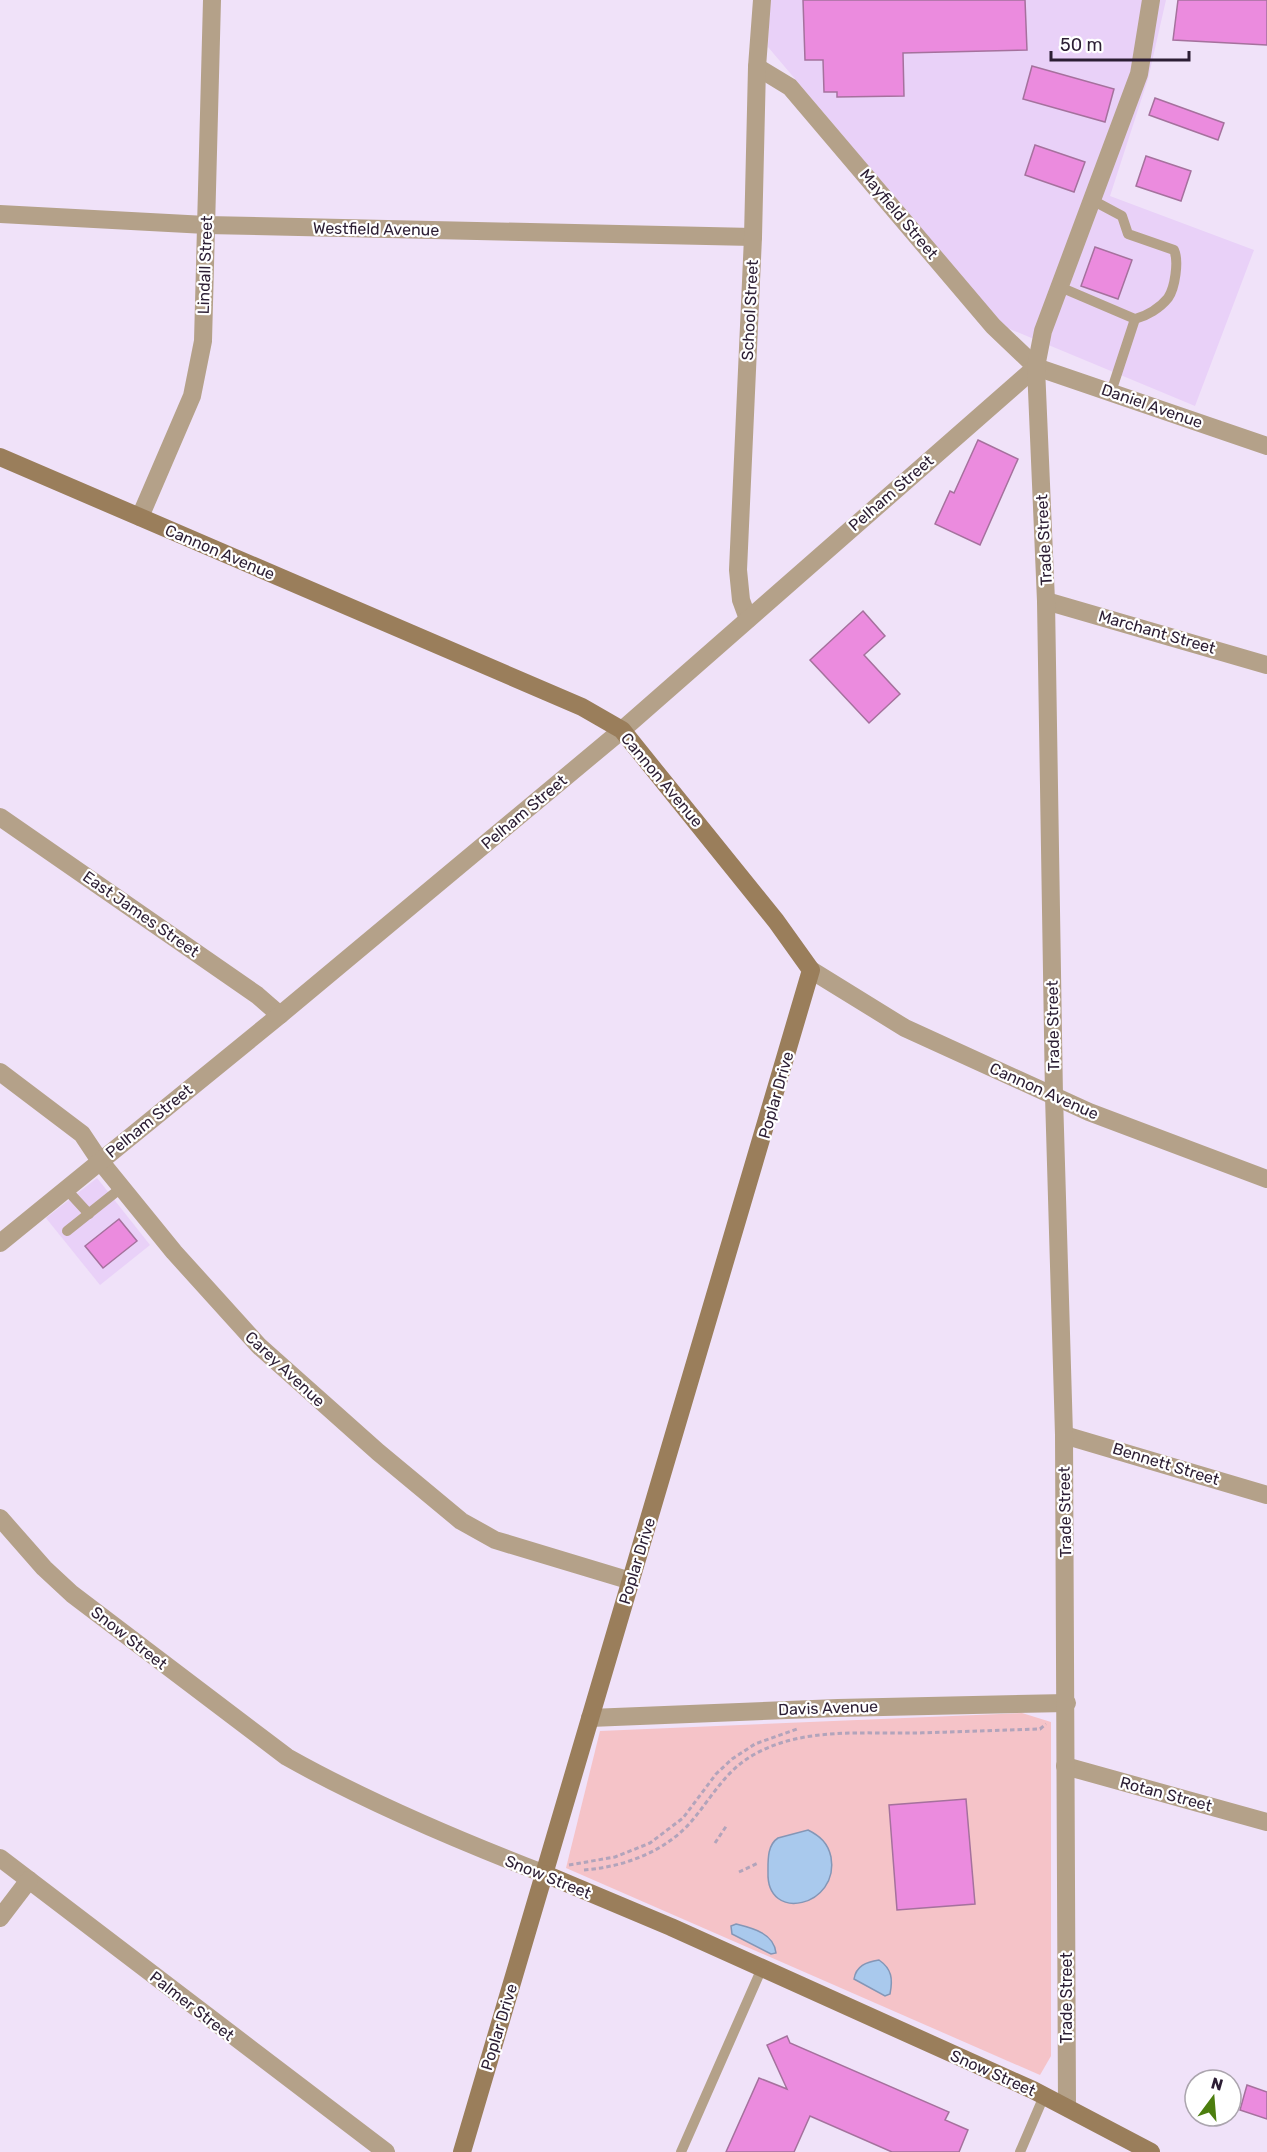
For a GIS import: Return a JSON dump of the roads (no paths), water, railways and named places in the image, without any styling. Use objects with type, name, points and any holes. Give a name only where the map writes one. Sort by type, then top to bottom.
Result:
[{"type":"street","name":"Lindall Street","points":[[140,517],[192,396],[203,341],[212,0]]},
{"type":"street","name":"School Street","points":[[748,619],[741,600],[738,570],[753,237],[757,67],[762,0]]},
{"type":"street","name":"Trade Street","points":[[1067,2107],[1065,1766],[1067,1703],[1064,1435],[1054,1096],[1046,601],[1036,367],[1043,331],[1139,74],[1151,0]]},
{"type":"street","name":"Mayfield Street","points":[[757,67],[790,87],[993,326],[1036,367]]},
{"type":"street","name":"Westfield Avenue","points":[[0,214],[206,225],[753,237]]},
{"type":"street","name":"Daniel Avenue","points":[[1036,367],[1267,446]]},
{"type":"street","name":"Pelham Street","points":[[0,1243],[280,1015],[622,730],[1036,367]]},
{"type":"street","name":"Cannon Avenue","points":[[0,457],[582,707],[622,730],[776,921],[811,970],[905,1028],[1089,1112],[1267,1179]]},
{"type":"street","name":"Marchant Street","points":[[1046,601],[1267,665]]},
{"type":"street","name":"East James Street","points":[[0,817],[257,995],[280,1015]]},
{"type":"street","name":"Poplar Drive","points":[[462,2152],[811,970]]},
{"type":"street","name":"Carey Avenue","points":[[0,1072],[70,1123],[89,1143],[121,1188],[206,1289],[259,1346],[307,1391],[461,1521],[495,1540],[631,1581]]},
{"type":"street","name":"Bennett Street","points":[[1064,1435],[1267,1495]]},
{"type":"street","name":"Snow Street","points":[[0,1518],[44,1569],[72,1594],[287,1757],[324,1778],[463,1842],[762,1968],[1044,2096],[1151,2152]]},
{"type":"street","name":"Davis Avenue","points":[[590,1718],[855,1707],[1067,1703]]},
{"type":"street","name":"Rotan Street","points":[[1065,1766],[1267,1822]]},
{"type":"street","name":"Palmer Street","points":[[0,1858],[386,2152]]},
{"type":"street","points":[[0,1918],[29,1880]]},
{"type":"lane","points":[[1060,287],[1135,320],[1147,316],[1169,297],[1178,258],[1174,250],[1128,234],[1122,216],[1092,200]]},
{"type":"lane","points":[[1111,392],[1135,320]]},
{"type":"lane","points":[[67,1231],[121,1188]]},
{"type":"lane","points":[[66,1189],[89,1214]]},
{"type":"lane","points":[[681,2152],[762,1968]]},
{"type":"lane","points":[[1020,2152],[1044,2096]]},
{"type":"water","points":[[808,1830],[820,1837],[826,1844],[831,1857],[831,1874],[825,1887],[814,1897],[802,1902],[789,1903],[778,1898],[771,1888],[768,1872],[770,1849],[778,1838]]},
{"type":"water","points":[[736,1924],[767,1936],[776,1953],[771,1954],[732,1934],[731,1926]]},
{"type":"water","points":[[879,1960],[887,1967],[891,1979],[890,1994],[885,1996],[854,1979],[862,1965]]}]
